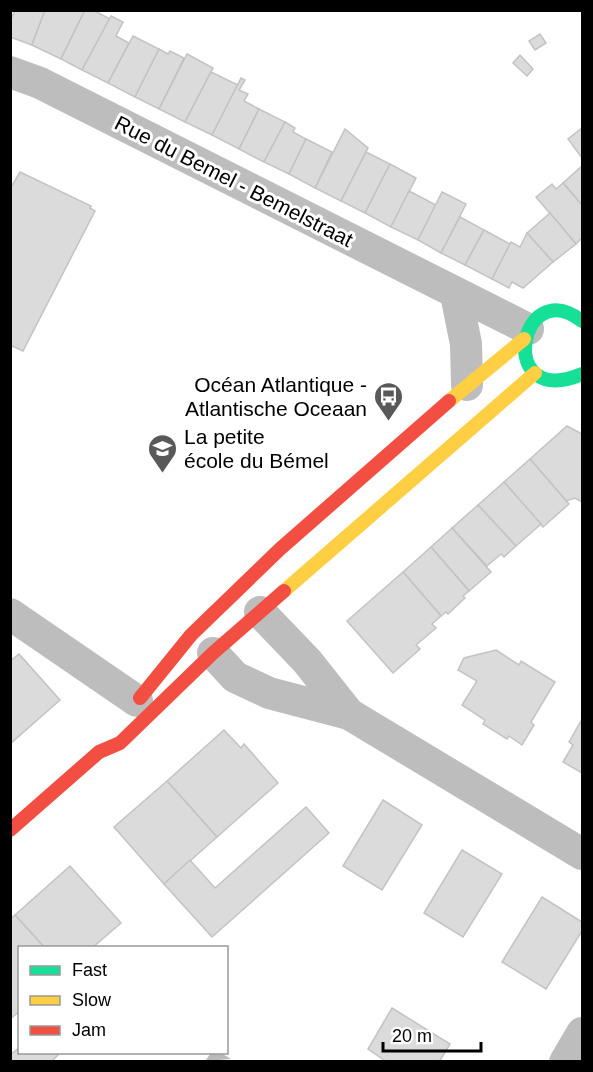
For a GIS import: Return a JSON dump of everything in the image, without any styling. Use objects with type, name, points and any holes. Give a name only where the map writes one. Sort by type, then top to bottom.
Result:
[{"type":"street","name":"Rue du Bemel - Bemelstraat","points":[[10,72],[40,83],[456,294],[526,334]]},
{"type":"street","points":[[456,294],[466,344],[467,385]]},
{"type":"street","points":[[10,614],[134,705],[191,635],[217,609],[526,334],[537,319],[549,313],[563,312],[576,316],[582,321]]},
{"type":"street","points":[[526,334],[528,363],[535,373],[546,380],[558,382],[572,380],[582,374]]},
{"type":"street","points":[[10,830],[99,752],[120,743],[213,653],[535,373]]},
{"type":"street","points":[[217,609],[260,612],[307,661],[349,714]]},
{"type":"street","points":[[217,609],[213,653],[235,677],[269,693],[349,714],[582,854]]},
{"type":"street","points":[[99,752],[108,732]]},
{"type":"street","points":[[566,1062],[582,1033]]},
{"type":"shaded area","points":[[210,1054],[223,1054],[231,1059],[205,1061]]},
{"type":"building","points":[[15,10],[45,10],[32,45],[10,37],[10,22]]},
{"type":"building","points":[[45,10],[85,10],[61,59],[32,45]]},
{"type":"building","points":[[85,10],[93,10],[110,19],[82,70],[61,59]]},
{"type":"building","points":[[111,16],[123,22],[116,36],[129,43],[108,83],[82,70]]},
{"type":"building","points":[[540,34],[546,43],[535,50],[529,41]]},
{"type":"building","points":[[133,36],[159,49],[135,97],[108,83]]},
{"type":"building","points":[[159,49],[168,54],[170,51],[184,58],[159,109],[135,97]]},
{"type":"building","points":[[187,54],[213,68],[185,122],[159,109]]},
{"type":"building","points":[[520,55],[533,69],[527,76],[513,63]]},
{"type":"building","points":[[211,72],[238,85],[212,135],[185,122]]},
{"type":"building","points":[[241,78],[245,80],[239,90],[248,94],[244,101],[259,109],[239,149],[212,135]]},
{"type":"building","points":[[259,109],[285,122],[264,162],[239,149]]},
{"type":"building","points":[[285,122],[295,128],[293,132],[306,139],[289,174],[264,162]]},
{"type":"building","points":[[582,128],[582,158],[568,139]]},
{"type":"building","points":[[345,129],[368,148],[341,201],[315,188]]},
{"type":"building","points":[[306,139],[332,152],[315,188],[289,174]]},
{"type":"building","points":[[366,152],[390,164],[365,213],[341,201]]},
{"type":"building","points":[[390,164],[416,178],[391,227],[365,213]]},
{"type":"building","points":[[582,166],[582,205],[563,183]]},
{"type":"building","points":[[20,172],[91,206],[90,208],[95,211],[23,351],[10,345],[10,189]]},
{"type":"building","points":[[563,183],[582,205],[582,238],[576,244],[536,197],[552,184],[556,189]]},
{"type":"building","points":[[409,191],[436,205],[418,240],[391,227]]},
{"type":"building","points":[[442,192],[466,204],[441,253],[418,240]]},
{"type":"building","points":[[550,213],[576,244],[553,262],[527,233]]},
{"type":"building","points":[[460,217],[484,230],[465,265],[441,253]]},
{"type":"building","points":[[484,230],[510,244],[492,279],[465,265]]},
{"type":"building","points":[[527,233],[553,262],[523,288],[512,282],[509,288],[492,279],[511,242],[520,247]]},
{"type":"building","points":[[567,426],[582,434],[582,502],[575,498],[566,501],[530,459]]},
{"type":"building","points":[[530,459],[569,504],[543,527],[504,482]]},
{"type":"building","points":[[504,482],[541,524],[516,546],[478,505]]},
{"type":"building","points":[[478,505],[516,546],[504,557],[501,554],[487,566],[452,528]]},
{"type":"building","points":[[452,528],[491,572],[469,591],[431,547]]},
{"type":"building","points":[[431,547],[469,591],[448,614],[446,612],[441,616],[403,572]]},
{"type":"building","points":[[403,572],[441,616],[432,624],[436,628],[416,645],[420,649],[393,673],[347,621]]},
{"type":"building","points":[[496,650],[519,665],[521,661],[555,682],[531,722],[534,725],[522,745],[509,736],[507,739],[483,724],[485,720],[462,705],[477,681],[458,670],[464,658]]},
{"type":"building","points":[[19,654],[60,700],[10,744],[10,661]]},
{"type":"building","points":[[581,721],[582,773],[563,762],[573,745],[569,742]]},
{"type":"building","points":[[224,730],[241,748],[244,744],[278,783],[217,837],[167,781]]},
{"type":"building","points":[[167,781],[217,837],[164,884],[114,827]]},
{"type":"building","points":[[383,800],[422,825],[382,890],[343,866]]},
{"type":"building","points":[[306,807],[329,833],[212,937],[164,884],[190,860],[215,888]]},
{"type":"building","points":[[462,850],[502,874],[463,937],[424,913]]},
{"type":"building","points":[[70,866],[121,923],[94,946],[43,946],[15,915]]},
{"type":"building","points":[[542,897],[582,922],[582,931],[546,989],[502,962]]},
{"type":"building","points":[[15,915],[43,946],[18,946],[18,1013],[10,1019],[10,919]]},
{"type":"building","points":[[392,1008],[450,1044],[439,1062],[387,1062],[368,1049]]},
{"type":"building","points":[[18,1049],[18,1054],[59,1054],[51,1062],[10,1062],[10,1055]]},
{"type":"traffic: fast","points":[[582,321],[560,311],[543,314],[531,326],[525,343],[527,361],[536,374],[554,380],[582,374]]},
{"type":"traffic: slow","points":[[449,401],[524,339]]},
{"type":"traffic: slow","points":[[284,591],[535,373]]},
{"type":"traffic: jam","points":[[140,698],[191,635],[280,549],[449,401]]},
{"type":"traffic: jam","points":[[10,830],[99,752],[120,743],[213,653],[284,591]]},
{"type":"place","name":"Océan Atlantique - Atlantische Oceaan","points":[[388,422]]},
{"type":"place","name":"La petite école du Bémel","points":[[163,474]]}]
